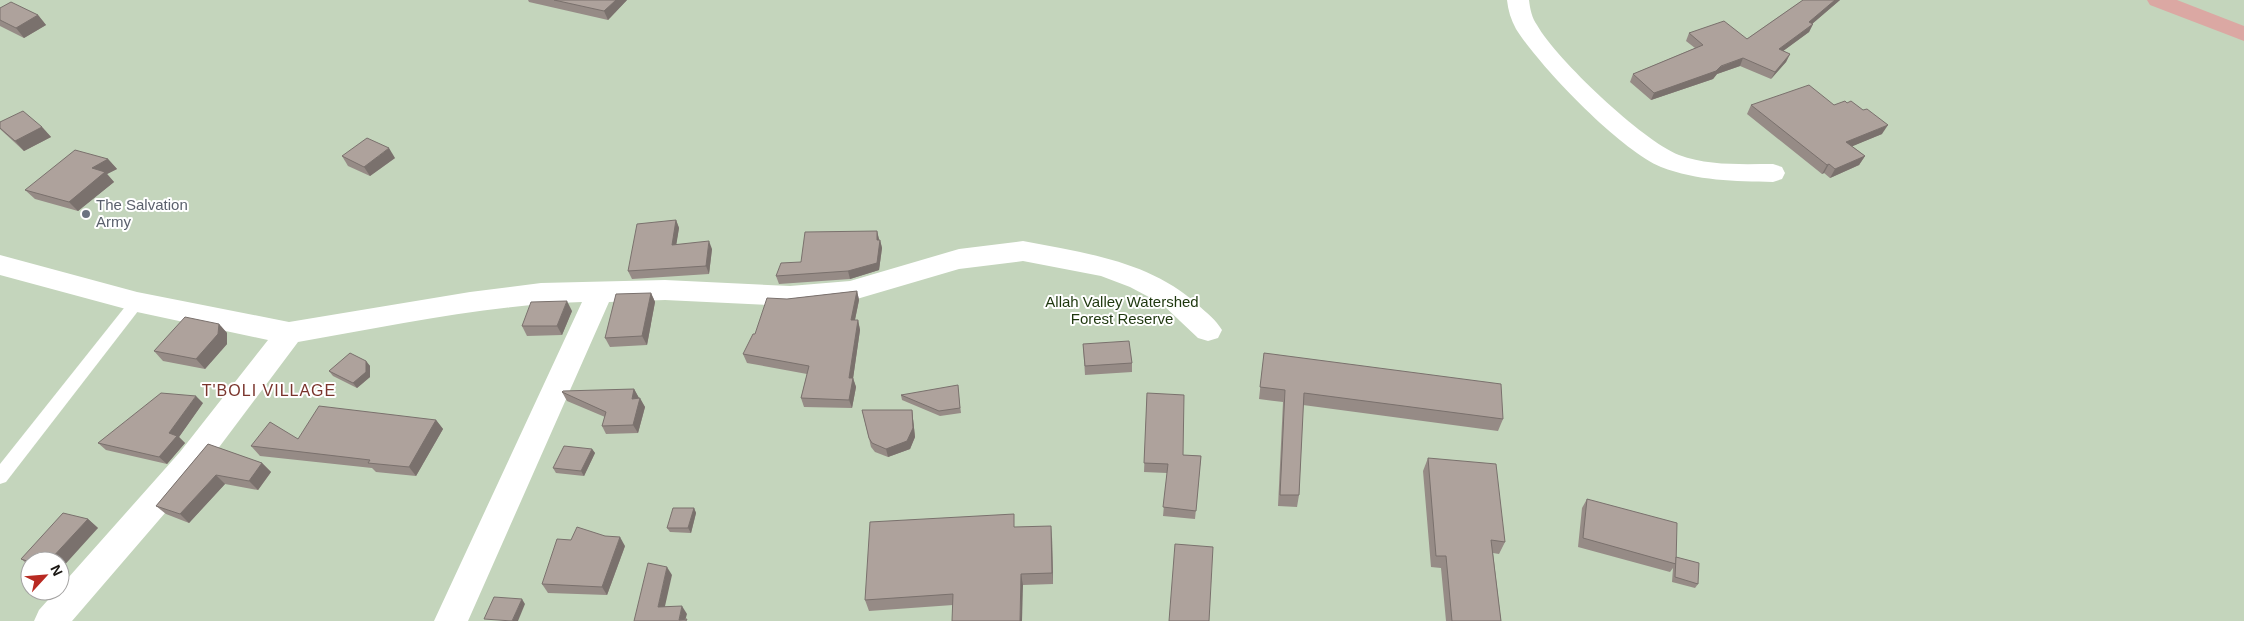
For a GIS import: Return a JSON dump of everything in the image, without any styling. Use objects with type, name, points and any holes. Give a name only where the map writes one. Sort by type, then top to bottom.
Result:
[{"type":"main road","points":[[2158,0],[2244,34]]},
{"type":"street","points":[[1518,0],[1520,12],[1527,28],[1542,48],[1614,121],[1642,144],[1666,159],[1695,169],[1773,173]]},
{"type":"street","points":[[0,264],[137,302],[289,333],[470,302],[541,293],[601,290],[665,290],[790,296],[850,291],[959,258],[1023,251],[1105,267],[1140,280],[1172,297],[1208,330]]},
{"type":"street","points":[[451,621],[601,290]]},
{"type":"street","points":[[51,621],[191,461],[289,333]]},
{"type":"lane","points":[[0,476],[137,302]]},
{"type":"green space","name":"Allah Valley Watershed Forest Reserve","points":[[0,0],[2244,0],[2244,621],[0,621]]},
{"type":"building","points":[[554,0],[616,0],[604,11]]},
{"type":"building","points":[[1803,0],[1835,0],[1809,22],[1813,24],[1779,49],[1790,54],[1775,72],[1743,58],[1721,66],[1716,71],[1654,93],[1633,74],[1703,45],[1689,33],[1724,21],[1747,39]]},
{"type":"building","points":[[11,2],[38,15],[16,28],[0,20],[0,8]]},
{"type":"building","points":[[1809,85],[1834,105],[1851,101],[1863,110],[1867,109],[1888,125],[1846,142],[1865,156],[1835,169],[1829,164],[1827,165],[1751,105]]},
{"type":"building","points":[[23,111],[42,127],[15,141],[0,128],[0,122]]},
{"type":"building","points":[[367,138],[389,148],[364,167],[342,156]]},
{"type":"building","points":[[75,150],[108,159],[92,168],[105,172],[69,202],[25,190]]},
{"type":"building","points":[[676,220],[672,245],[709,241],[706,266],[628,271],[637,224]]},
{"type":"building","points":[[877,231],[877,240],[880,240],[877,263],[848,271],[776,276],[781,263],[801,262],[805,232]]},
{"type":"building","points":[[857,291],[851,320],[858,320],[849,378],[853,378],[849,400],[801,398],[809,366],[743,354],[753,334],[755,334],[767,298],[787,299]]},
{"type":"building","points":[[651,293],[642,336],[605,338],[616,294]]},
{"type":"building","points":[[567,301],[557,326],[522,326],[531,302]]},
{"type":"building","points":[[185,317],[219,324],[218,334],[196,359],[154,351]]},
{"type":"building","points":[[1129,341],[1132,363],[1085,366],[1083,344]]},
{"type":"building","points":[[350,353],[366,361],[366,372],[353,383],[329,371]]},
{"type":"building","points":[[1264,353],[1501,384],[1503,419],[1304,393],[1299,495],[1280,495],[1285,390],[1260,387]]},
{"type":"building","points":[[958,385],[960,408],[939,411],[901,395]]},
{"type":"building","points":[[634,389],[632,399],[640,398],[633,425],[602,426],[606,412],[562,392],[563,391]]},
{"type":"building","points":[[161,393],[196,396],[169,433],[177,436],[159,457],[98,443]]},
{"type":"building","points":[[1147,393],[1184,395],[1183,455],[1201,456],[1196,511],[1163,507],[1168,464],[1144,463]]},
{"type":"building","points":[[319,406],[436,420],[409,467],[368,463],[370,460],[251,446],[270,422],[298,439]]},
{"type":"building","points":[[862,410],[912,410],[913,428],[907,441],[886,449],[872,443]]},
{"type":"building","points":[[208,444],[262,463],[249,481],[216,475],[180,514],[156,506]]},
{"type":"building","points":[[564,446],[592,449],[581,471],[553,468]]},
{"type":"building","points":[[1428,458],[1496,464],[1505,542],[1491,540],[1501,621],[1452,621],[1446,556],[1436,556]]},
{"type":"building","points":[[1587,499],[1677,523],[1676,564],[1583,538]]},
{"type":"building","points":[[673,508],[694,508],[688,528],[667,528]]},
{"type":"building","points":[[63,513],[88,519],[58,551],[28,551]]},
{"type":"building","points":[[1014,514],[1014,527],[1051,526],[1052,573],[1021,574],[1020,621],[952,621],[953,594],[865,600],[870,522]]},
{"type":"building","points":[[577,527],[605,536],[620,537],[602,587],[542,584],[557,539],[571,540]]},
{"type":"building","points":[[1175,544],[1213,547],[1209,621],[1169,621]]},
{"type":"building","points":[[1676,557],[1699,563],[1698,584],[1675,577]]},
{"type":"building","points":[[648,563],[667,567],[658,607],[682,606],[679,620],[687,619],[686,621],[634,621]]},
{"type":"building","points":[[494,597],[522,599],[512,621],[484,619]]},
{"type":"place","name":"The Salvation Army","points":[[86,214]]},
{"type":"district","name":"T'BOLI VILLAGE","points":[[269,390]]}]
